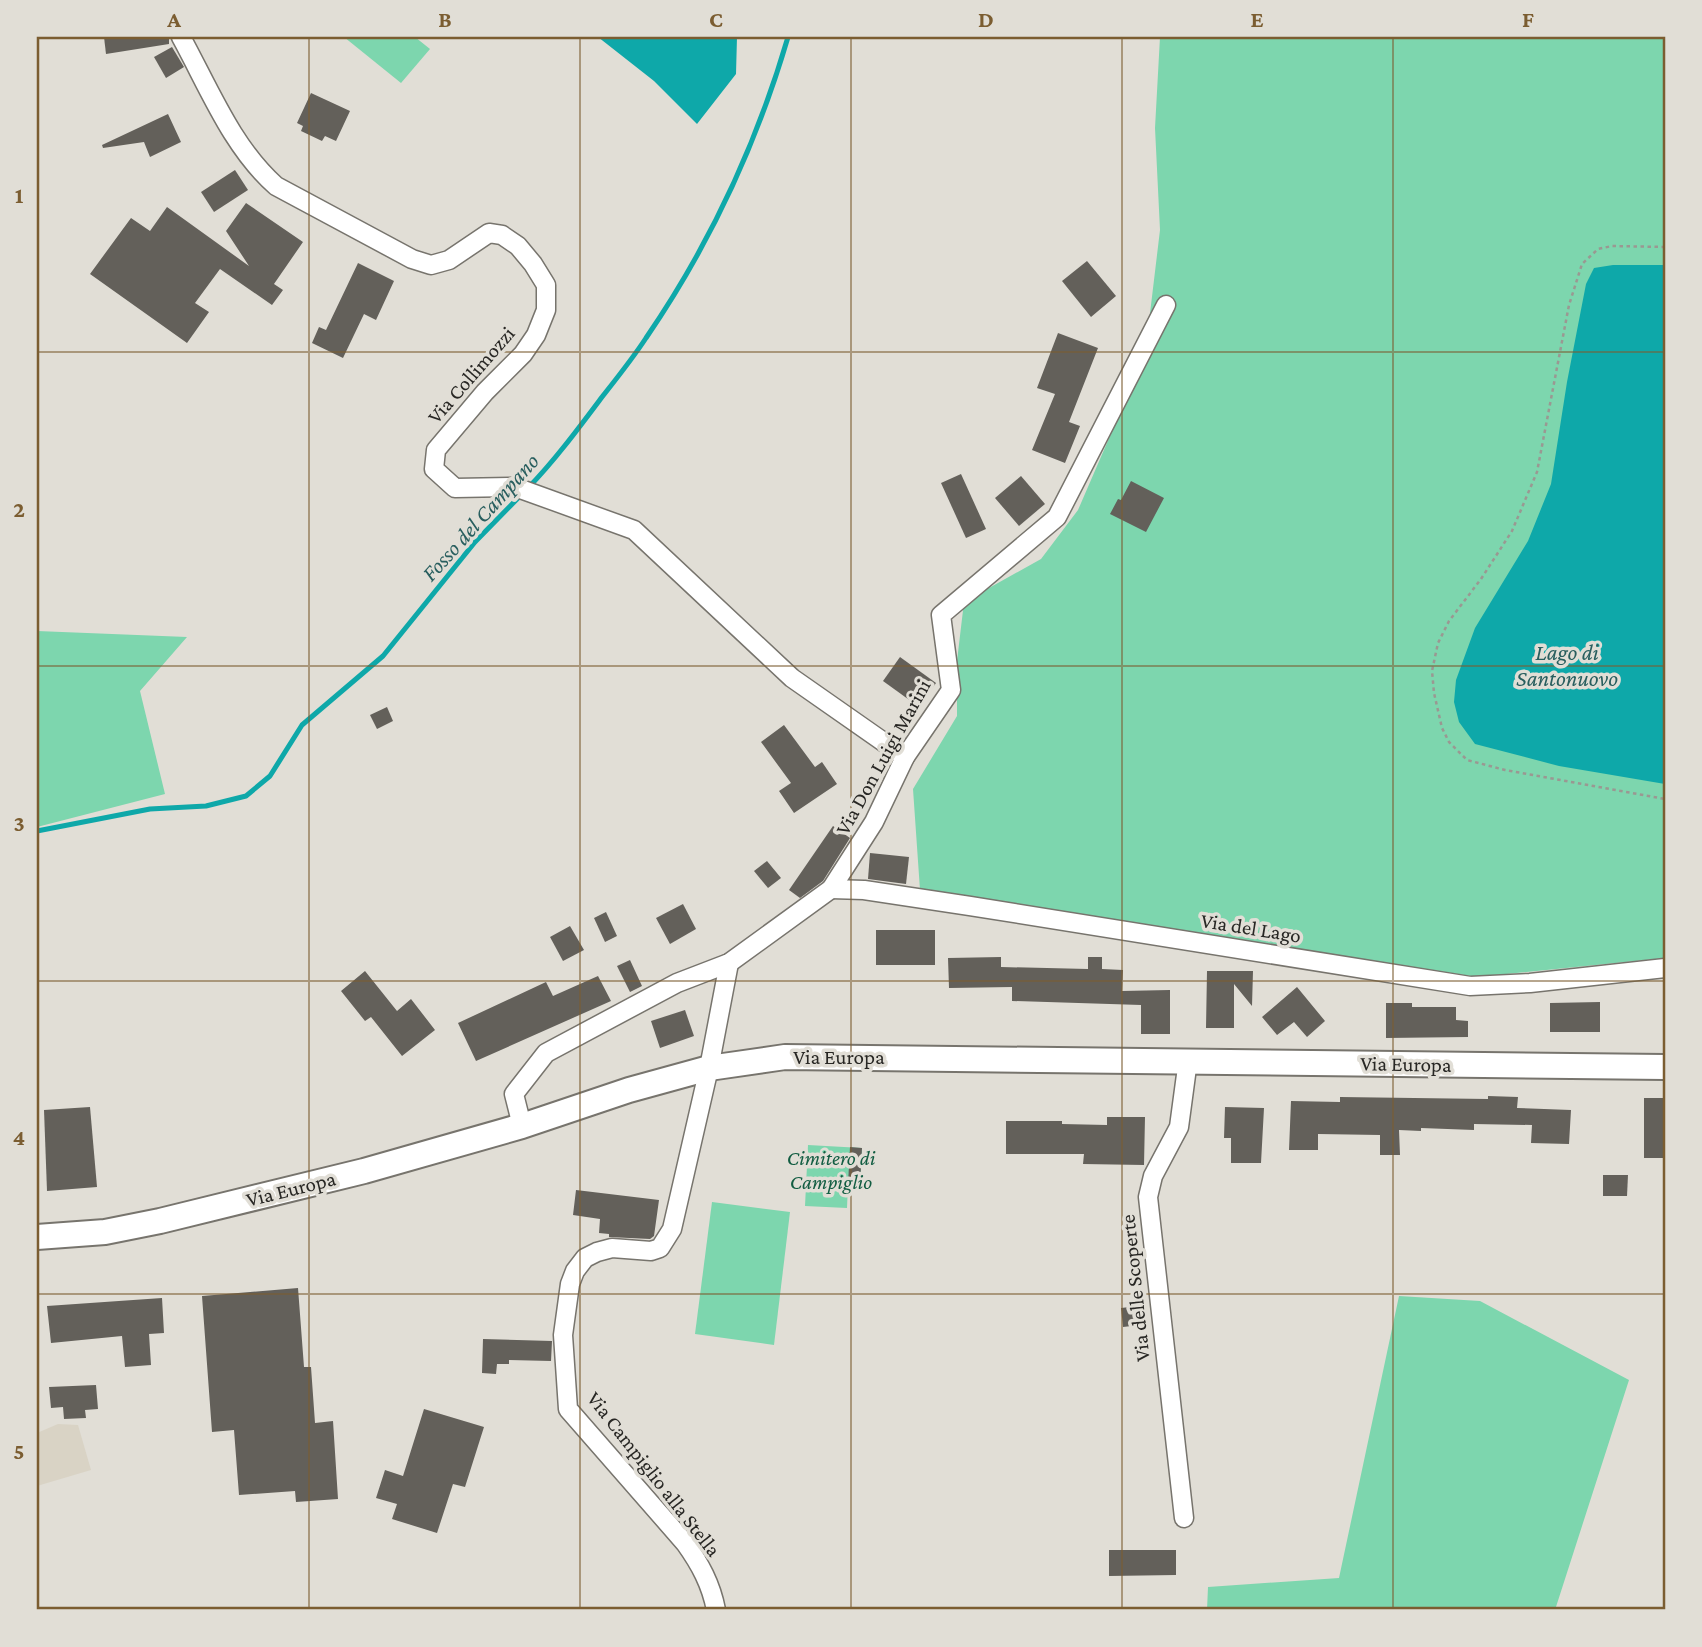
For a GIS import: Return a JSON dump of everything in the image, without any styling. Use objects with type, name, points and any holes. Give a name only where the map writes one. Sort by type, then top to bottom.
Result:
[{"type":"main road","name":"Via Europa","points":[[37,1237],[105,1232],[160,1221],[364,1171],[709,1068],[785,1057],[1665,1067]]},
{"type":"street","name":"Via Collimozzi","points":[[181,37],[242,147],[259,171],[276,186],[412,259],[431,265],[449,260],[489,233],[502,235],[518,246],[546,285],[546,310],[536,335],[523,354],[485,392],[436,450],[434,469],[455,488],[515,487],[634,530],[792,678],[905,757]]},
{"type":"street","name":"Via Don Luigi Marini","points":[[522,1126],[514,1094],[546,1053],[677,983],[729,963],[831,889],[874,822],[905,757],[951,690],[941,615],[1057,517],[1166,305]]},
{"type":"street","name":"Via del Lago","points":[[831,889],[864,890],[1470,986],[1530,983],[1665,968]]},
{"type":"street","points":[[709,1068],[729,963]]},
{"type":"street","name":"Via delle Scoperte","points":[[1184,1518],[1148,1197],[1153,1176],[1179,1127],[1188,1060]]},
{"type":"street","name":"Via Campiglio alla Stella","points":[[709,1068],[672,1229],[660,1248],[651,1251],[612,1248],[584,1258],[570,1284],[563,1335],[568,1409],[685,1543],[699,1563],[711,1588],[716,1610]]},
{"type":"path","points":[[1665,247],[1598,248],[1582,264],[1569,305],[1537,472],[1512,531],[1481,579],[1449,621],[1438,643],[1432,671],[1441,728],[1449,742],[1467,760],[1505,770],[1665,799]]},
{"type":"shaded area","points":[[58,1424],[78,1425],[91,1470],[37,1486],[37,1433]]},
{"type":"green space","points":[[344,37],[415,37],[430,49],[401,83]]},
{"type":"green space","points":[[1160,37],[1665,37],[1665,958],[1477,977],[920,890],[913,789],[957,716],[957,661],[964,602],[1041,559],[1078,510],[1145,355],[1160,230],[1155,128]]},
{"type":"green space","points":[[37,631],[187,637],[140,691],[165,794],[37,827]]},
{"type":"green space","name":"Cimitero di Campiglio","points":[[808,1145],[862,1148],[860,1185],[848,1184],[847,1208],[805,1206]]},
{"type":"green space","points":[[712,1202],[790,1212],[774,1345],[695,1334]]},
{"type":"green space","points":[[1399,1296],[1480,1301],[1629,1380],[1555,1610],[1207,1610],[1208,1587],[1339,1578]]},
{"type":"water","points":[[598,37],[737,37],[736,74],[697,124],[654,81]]},
{"type":"water","name":"Lago di Santonuovo","points":[[1613,265],[1665,265],[1665,784],[1559,766],[1475,744],[1459,722],[1454,702],[1456,680],[1475,628],[1528,541],[1551,484],[1586,284],[1594,268]]},
{"type":"building","points":[[104,37],[169,37],[169,44],[106,54]]},
{"type":"building","points":[[172,47],[184,67],[166,78],[154,57]]},
{"type":"building","points":[[311,93],[350,111],[336,141],[325,136],[322,141],[301,131],[303,126],[297,123]]},
{"type":"building","points":[[168,114],[181,142],[150,157],[144,142],[103,148],[102,145]]},
{"type":"building","points":[[235,170],[248,190],[214,212],[201,192]]},
{"type":"building","points":[[246,203],[303,242],[274,284],[283,290],[272,305],[220,269],[195,303],[209,312],[187,343],[90,274],[131,218],[150,231],[167,207],[249,266],[226,231]]},
{"type":"building","points":[[1087,261],[1116,296],[1091,317],[1062,281]]},
{"type":"building","points":[[358,263],[394,281],[376,320],[364,314],[343,358],[312,343],[319,327],[326,330]]},
{"type":"building","points":[[1058,333],[1098,348],[1069,422],[1080,426],[1065,463],[1032,450],[1055,394],[1037,388]]},
{"type":"building","points":[[961,474],[986,529],[966,538],[941,483]]},
{"type":"building","points":[[1021,476],[1045,504],[1019,526],[995,498]]},
{"type":"building","points":[[1131,481],[1164,498],[1146,532],[1110,514]]},
{"type":"building","points":[[900,657],[936,683],[919,707],[883,681]]},
{"type":"building","points":[[387,707],[393,721],[377,729],[370,715]]},
{"type":"building","points":[[784,725],[815,767],[822,762],[837,784],[794,813],[779,791],[791,783],[761,742]]},
{"type":"building","points":[[833,826],[850,838],[823,881],[800,898],[789,890]]},
{"type":"building","points":[[870,853],[909,857],[906,884],[868,879]]},
{"type":"building","points":[[767,861],[781,878],[768,888],[754,871]]},
{"type":"building","points":[[683,904],[696,929],[670,944],[656,918]]},
{"type":"building","points":[[606,912],[617,936],[605,942],[594,918]]},
{"type":"building","points":[[570,926],[584,950],[563,961],[550,937]]},
{"type":"building","points":[[876,930],[935,930],[935,965],[876,965]]},
{"type":"building","points":[[1001,957],[1001,967],[1088,969],[1088,957],[1102,957],[1102,969],[1123,970],[1122,991],[1170,990],[1170,1034],[1141,1034],[1141,1005],[1012,1001],[1012,987],[949,988],[948,958]]},
{"type":"building","points":[[630,960],[642,986],[630,992],[617,966]]},
{"type":"building","points":[[365,971],[397,1011],[411,999],[435,1030],[402,1056],[371,1017],[365,1021],[341,991]]},
{"type":"building","points":[[1207,971],[1253,971],[1252,1006],[1234,984],[1234,1028],[1206,1028]]},
{"type":"building","points":[[598,976],[611,1001],[476,1061],[458,1023],[546,982],[553,996]]},
{"type":"building","points":[[1297,987],[1325,1021],[1307,1037],[1294,1022],[1277,1035],[1262,1017]]},
{"type":"building","points":[[1600,1002],[1600,1032],[1550,1032],[1550,1003]]},
{"type":"building","points":[[1386,1003],[1412,1003],[1412,1007],[1456,1007],[1456,1020],[1468,1021],[1468,1037],[1386,1038]]},
{"type":"building","points":[[685,1010],[694,1036],[660,1048],[651,1021]]},
{"type":"building","points":[[1488,1096],[1518,1097],[1517,1108],[1571,1110],[1569,1144],[1531,1143],[1532,1125],[1474,1124],[1474,1130],[1399,1130],[1400,1155],[1380,1155],[1380,1135],[1318,1134],[1318,1150],[1289,1150],[1291,1101],[1340,1102],[1340,1097],[1488,1099]]},
{"type":"building","points":[[1644,1098],[1665,1098],[1665,1158],[1644,1158]]},
{"type":"building","points":[[90,1107],[97,1187],[47,1191],[44,1110]]},
{"type":"building","points":[[1225,1107],[1264,1108],[1261,1163],[1231,1163],[1231,1138],[1224,1138]]},
{"type":"building","points":[[1107,1117],[1145,1117],[1144,1165],[1083,1164],[1084,1154],[1006,1154],[1006,1121],[1062,1121],[1062,1124],[1107,1125]]},
{"type":"building","points":[[850,1147],[862,1148],[860,1185],[848,1184]]},
{"type":"building","points":[[1603,1175],[1628,1175],[1627,1196],[1603,1196]]},
{"type":"building","points":[[576,1190],[659,1200],[654,1236],[650,1239],[609,1237],[609,1234],[599,1233],[600,1219],[573,1215]]},
{"type":"building","points":[[298,1288],[304,1367],[311,1367],[315,1423],[333,1421],[338,1499],[296,1502],[295,1491],[239,1495],[234,1430],[212,1432],[202,1296]]},
{"type":"building","points":[[162,1298],[164,1333],[149,1334],[151,1365],[125,1367],[122,1336],[51,1343],[47,1306]]},
{"type":"building","points":[[1139,1306],[1140,1325],[1123,1327],[1121,1308]]},
{"type":"building","points":[[483,1339],[552,1341],[551,1361],[509,1360],[509,1364],[497,1364],[496,1374],[482,1373]]},
{"type":"building","points":[[96,1385],[98,1409],[85,1410],[86,1418],[64,1419],[63,1407],[51,1408],[49,1387]]},
{"type":"building","points":[[424,1409],[484,1427],[465,1487],[453,1484],[437,1533],[392,1519],[397,1504],[376,1498],[385,1470],[403,1476]]},
{"type":"building","points":[[1109,1550],[1176,1550],[1176,1575],[1109,1576]]},
{"type":"waterway","name":"Fosso del Campano","points":[[528,488],[566,444],[630,360],[690,267],[746,155],[776,77],[788,37]]},
{"type":"waterway","name":"Fosso del Campano","points":[[37,831],[150,809],[206,806],[246,796],[270,776],[302,725],[383,656],[475,542],[521,495]]}]
